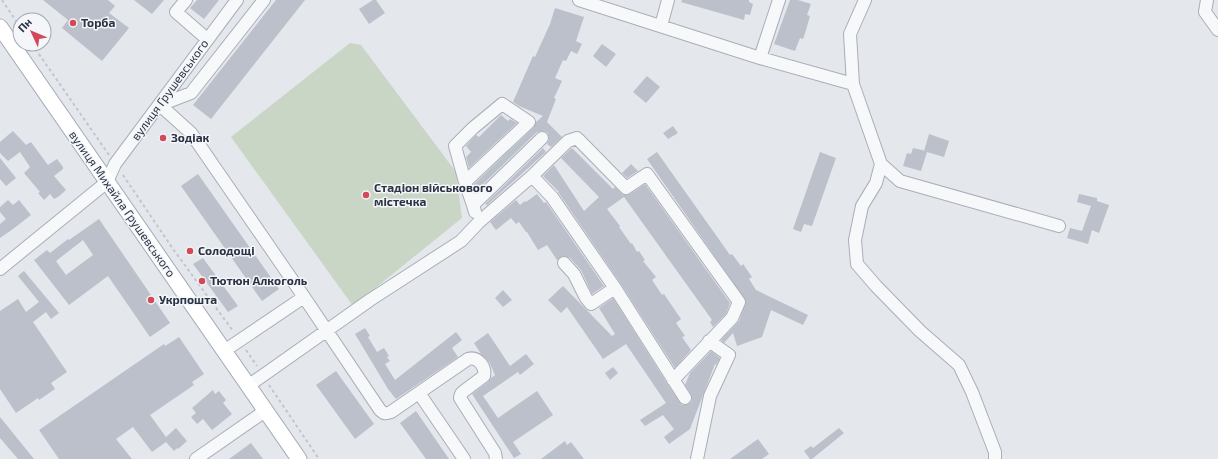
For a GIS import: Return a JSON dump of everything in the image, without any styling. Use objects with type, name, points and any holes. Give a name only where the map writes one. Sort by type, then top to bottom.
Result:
[{"type":"main road","name":"вулиця Михайла Грушевського","points":[[0,27],[299,459]]},
{"type":"street","points":[[186,0],[176,12],[207,39]]},
{"type":"street","name":"вулиця Грушевського","points":[[107,182],[115,164],[237,0]]},
{"type":"street","points":[[263,0],[191,93],[160,105],[190,133],[383,413],[387,414],[468,359],[476,359],[484,368],[484,376],[464,391],[460,398],[461,402],[495,453],[496,459]]},
{"type":"street","points":[[579,0],[760,58],[853,84]]},
{"type":"street","points":[[661,26],[668,0]]},
{"type":"street","points":[[760,58],[779,0]]},
{"type":"street","points":[[1207,0],[1205,12],[1218,30]]},
{"type":"street","points":[[860,1],[850,34],[853,84],[881,164],[900,181],[1059,226]]},
{"type":"street","points":[[465,182],[529,122],[502,104],[473,128],[455,146],[465,182],[478,222]]},
{"type":"street","points":[[473,205],[542,138]]},
{"type":"street","points":[[248,386],[370,300],[461,241],[478,222],[532,176],[568,141],[577,138],[626,188],[647,174],[739,302],[732,318],[673,380]]},
{"type":"street","points":[[881,164],[876,183],[862,206],[855,240],[857,264],[876,286],[920,331],[959,365],[972,392],[995,452],[995,459]]},
{"type":"street","points":[[532,176],[552,197],[615,288],[685,398]]},
{"type":"street","points":[[0,269],[107,182]]},
{"type":"street","points":[[564,263],[574,274],[586,298],[591,304],[615,288]]},
{"type":"street","points":[[224,351],[304,297]]},
{"type":"street","points":[[697,459],[710,396],[729,355],[709,341]]},
{"type":"street","points":[[419,393],[464,459]]},
{"type":"street","points":[[196,459],[265,411]]},
{"type":"path","points":[[2,0],[12,15]]},
{"type":"path","points":[[38,52],[173,249],[240,340],[319,459]]},
{"type":"green space","name":"Стадіон військового містечка","points":[[350,43],[361,45],[456,172],[462,218],[353,306],[231,137]]},
{"type":"building","points":[[43,0],[108,0],[115,6],[109,13],[129,28],[102,61],[62,28],[68,20]]},
{"type":"building","points":[[134,0],[164,0],[152,14]]},
{"type":"building","points":[[197,0],[219,0],[204,19],[190,8]]},
{"type":"building","points":[[276,0],[305,0],[211,119],[193,105]]},
{"type":"building","points":[[373,0],[376,0],[385,13],[369,24],[359,9]]},
{"type":"building","points":[[682,0],[749,0],[749,2],[753,4],[750,15],[745,14],[744,20],[681,2]]},
{"type":"building","points":[[790,0],[798,0],[811,4],[807,15],[810,16],[803,39],[800,38],[795,51],[774,44]]},
{"type":"building","points":[[555,8],[584,17],[576,41],[582,44],[577,54],[571,51],[566,61],[563,60],[555,78],[562,81],[554,98],[556,99],[547,122],[562,137],[551,147],[547,144],[549,140],[548,133],[544,131],[537,132],[476,191],[474,184],[534,127],[536,122],[543,116],[513,102],[533,56],[535,57],[550,24]]},
{"type":"building","points":[[602,44],[616,54],[606,67],[593,56]]},
{"type":"building","points":[[647,76],[660,87],[646,103],[633,92]]},
{"type":"building","points":[[501,115],[508,121],[510,119],[517,123],[469,168],[466,157],[471,152],[466,146],[476,135],[479,137]]},
{"type":"building","points":[[673,126],[678,133],[668,139],[663,133]]},
{"type":"building","points":[[13,131],[26,145],[31,142],[48,165],[57,159],[63,167],[63,169],[54,176],[66,190],[58,197],[54,199],[50,194],[44,200],[38,193],[40,192],[24,173],[30,167],[20,152],[8,161],[0,153],[0,142]]},
{"type":"building","points":[[929,134],[949,141],[944,157],[927,152],[921,171],[903,166],[907,153],[911,154],[913,148],[924,151]]},
{"type":"building","points":[[543,148],[546,152],[487,205],[485,204]]},
{"type":"building","points":[[572,148],[613,189],[615,187],[623,195],[630,194],[645,184],[730,303],[726,314],[713,327],[710,322],[712,320],[624,197],[607,209],[637,252],[639,251],[645,260],[643,261],[656,277],[652,280],[662,295],[664,294],[681,319],[676,323],[685,336],[682,337],[691,350],[675,368],[559,192],[543,176],[554,165],[584,211],[599,197],[561,158]]},
{"type":"building","points":[[657,152],[730,255],[732,254],[741,266],[743,264],[752,277],[749,279],[756,290],[808,315],[803,325],[771,310],[762,337],[737,346],[733,333],[724,343],[721,340],[739,321],[746,301],[647,159]]},
{"type":"building","points":[[820,152],[836,158],[812,226],[804,224],[801,232],[793,229]]},
{"type":"building","points":[[0,158],[16,178],[6,186],[0,179]]},
{"type":"building","points":[[631,164],[638,171],[627,178],[622,173]]},
{"type":"building","points":[[198,174],[279,289],[262,301],[181,186]]},
{"type":"building","points":[[537,194],[544,203],[546,202],[604,286],[592,294],[581,270],[570,258],[563,256],[557,260],[547,245],[538,250],[519,222],[516,224],[511,218],[496,230],[490,222],[516,200],[520,205]]},
{"type":"building","points":[[1079,194],[1097,198],[1097,201],[1109,205],[1099,233],[1092,230],[1088,244],[1067,238],[1070,228],[1082,231],[1091,206],[1077,202]]},
{"type":"building","points":[[8,200],[13,205],[19,200],[31,215],[0,238],[0,224],[6,219],[0,212],[0,207]]},
{"type":"building","points":[[99,219],[170,323],[150,337],[108,276],[69,305],[34,260],[47,250],[50,253],[68,239],[69,240]],"holes":[[[83,240],[93,255],[66,275],[56,261]]]},
{"type":"building","points":[[203,258],[238,306],[228,312],[193,264]]},
{"type":"building","points":[[24,271],[59,313],[51,319],[46,312],[33,322],[67,372],[51,383],[55,389],[39,400],[38,398],[16,413],[0,389],[0,311],[18,299],[26,312],[39,302],[18,276]]},
{"type":"building","points":[[563,286],[612,336],[615,334],[599,308],[613,298],[682,405],[689,404],[692,401],[691,394],[685,385],[690,373],[711,351],[720,358],[716,365],[715,364],[690,429],[669,444],[664,437],[674,429],[663,415],[645,426],[640,420],[666,403],[626,344],[603,359],[567,307],[561,313],[548,300]]},
{"type":"building","points":[[503,290],[512,300],[503,307],[495,298]]},
{"type":"building","points":[[365,328],[370,336],[368,337],[377,352],[384,348],[389,356],[387,357],[390,361],[385,364],[395,380],[456,332],[462,340],[452,348],[458,357],[396,399],[388,389],[355,334]]},
{"type":"building","points":[[488,333],[510,366],[526,354],[534,364],[520,375],[518,372],[483,396],[498,418],[537,391],[553,415],[513,442],[521,454],[514,458],[472,394],[495,375],[489,362],[481,354],[474,343]]},
{"type":"building","points":[[179,337],[204,374],[192,382],[194,385],[150,415],[166,437],[176,428],[187,441],[174,451],[166,442],[152,452],[133,427],[116,439],[132,459],[59,459],[39,430],[164,344],[165,346]]},
{"type":"building","points":[[613,367],[618,373],[610,380],[605,373]]},
{"type":"building","points":[[336,371],[374,424],[355,439],[316,385]]},
{"type":"building","points":[[213,390],[215,394],[219,391],[226,400],[223,403],[232,414],[212,430],[203,419],[197,424],[191,417],[196,413],[192,408]]},
{"type":"building","points":[[416,411],[449,459],[426,459],[400,423]]},
{"type":"building","points":[[0,417],[34,459],[18,459],[0,438]]},
{"type":"building","points":[[839,428],[844,433],[812,459],[810,459],[804,451],[811,446],[813,448]]},
{"type":"building","points":[[758,439],[769,454],[762,459],[730,459]]},
{"type":"building","points":[[565,441],[567,445],[571,442],[584,459],[541,459]]},
{"type":"building","points":[[251,443],[263,459],[229,459]]},
{"type":"place","name":"Торба","points":[[73,23]]},
{"type":"place","name":"Зодіак","points":[[163,138]]},
{"type":"place","name":"Стадіон військового містечка","points":[[366,195]]},
{"type":"place","name":"Солодощі","points":[[190,251]]},
{"type":"place","name":"Тютюн Алкоголь","points":[[202,281]]},
{"type":"place","name":"Укрпошта","points":[[151,300]]}]
